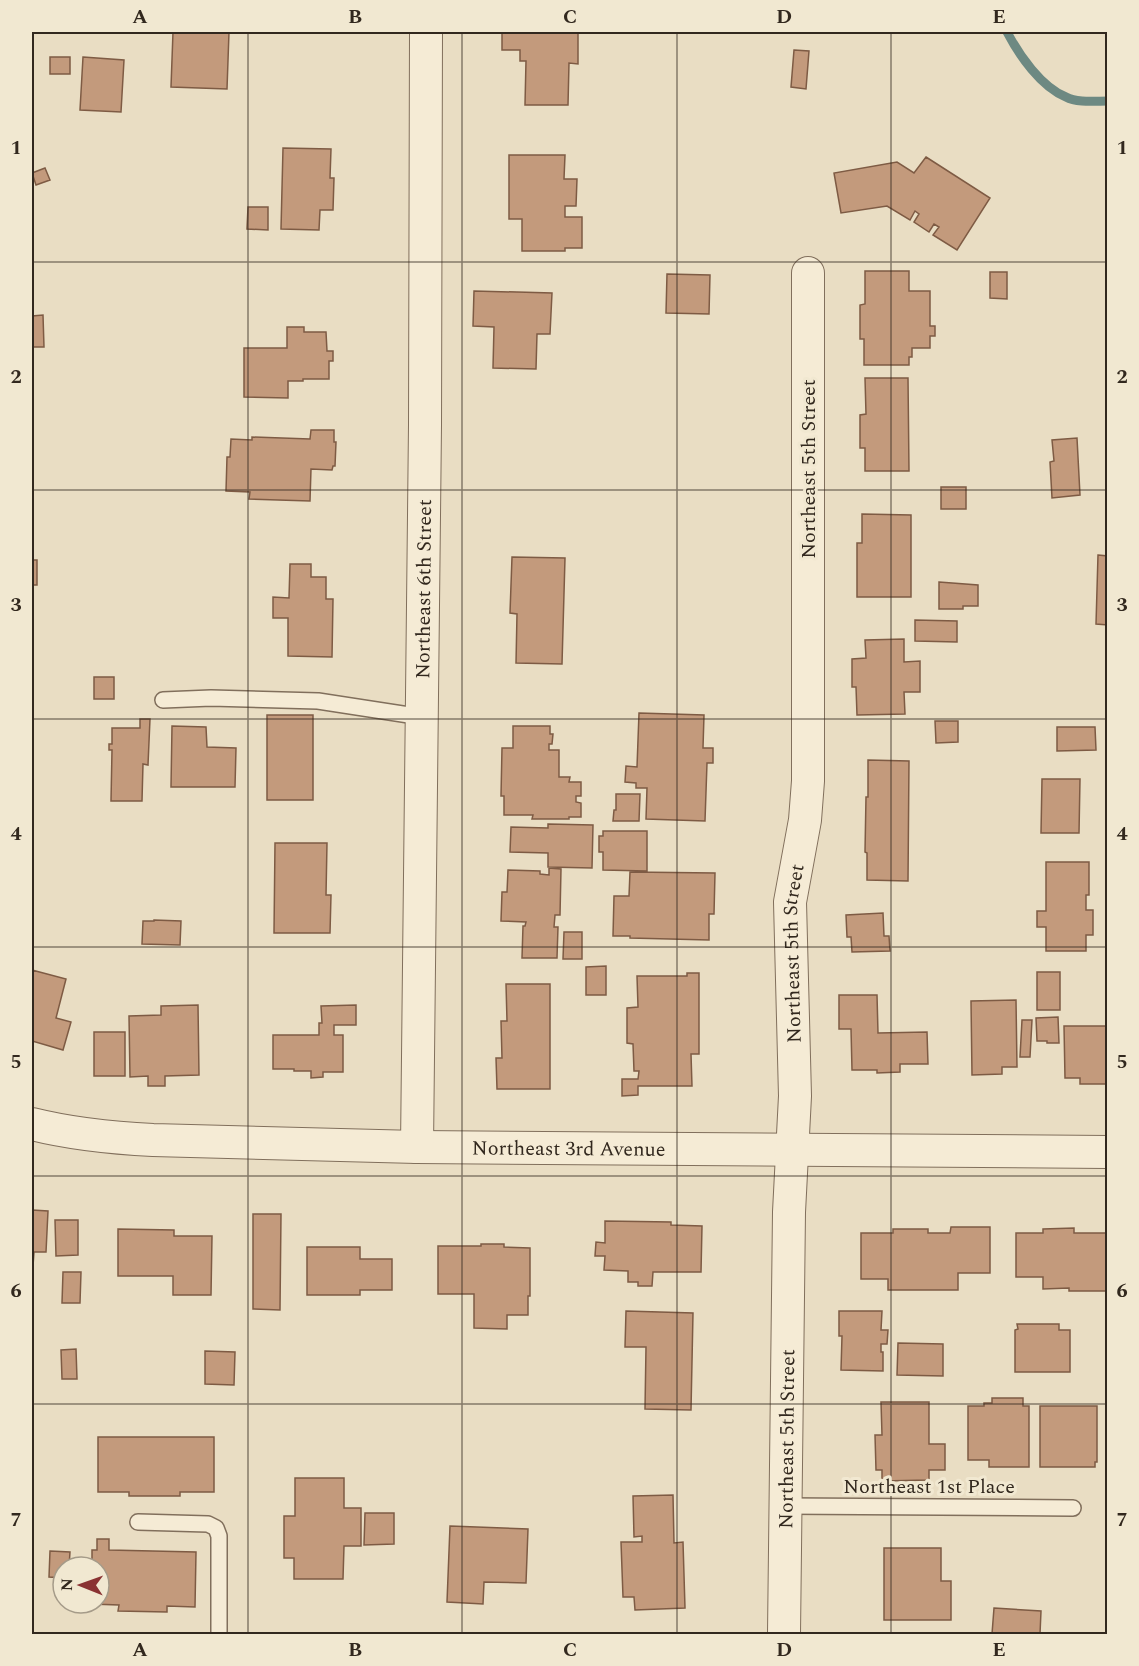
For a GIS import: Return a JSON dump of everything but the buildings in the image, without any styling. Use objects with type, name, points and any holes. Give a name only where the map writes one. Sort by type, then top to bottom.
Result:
[{"type":"street","name":"Northeast 6th Street","points":[[417,1147],[425,413],[426,32]]},
{"type":"street","name":"Northeast 5th Street","points":[[784,1635],[789,1212],[795,1096],[790,902],[805,819],[808,782],[808,273]]},
{"type":"street","name":"Northeast 3rd Avenue","points":[[32,1124],[55,1130],[153,1140],[417,1147],[1107,1152]]},
{"type":"lane","points":[[163,700],[211,698],[318,701],[422,717]]},
{"type":"lane","name":"Northeast 1st Place","points":[[785,1506],[1073,1508]]},
{"type":"lane","points":[[138,1522],[208,1524],[216,1528],[219,1536],[219,1635]]},
{"type":"waterway","points":[[1007,32],[1032,69],[1048,86],[1070,99],[1108,101]]}]
